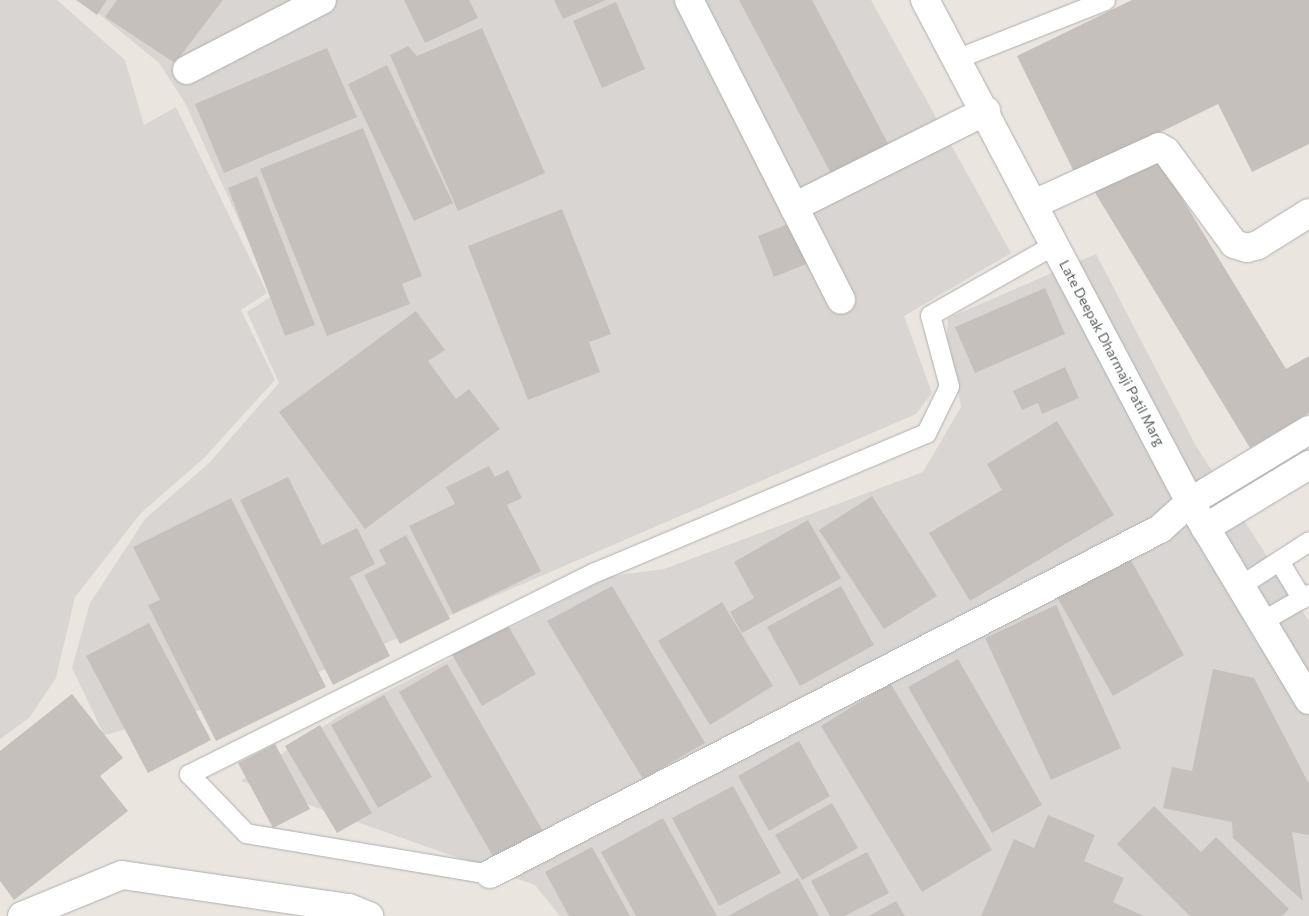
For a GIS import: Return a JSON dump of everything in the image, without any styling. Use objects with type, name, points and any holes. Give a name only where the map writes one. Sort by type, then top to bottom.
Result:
[{"type":"street","points":[[187,70],[322,0]]},
{"type":"street","points":[[689,0],[841,300]]},
{"type":"street","name":"Late Deepak Dharmaji Patil Marg","points":[[931,2],[958,58],[1190,502],[1309,700]]},
{"type":"street","points":[[794,207],[986,111]]},
{"type":"street","points":[[1034,204],[1159,147],[1166,151],[1234,244],[1247,248],[1258,245],[1309,213]]},
{"type":"street","points":[[490,874],[1160,529],[1190,502],[1309,430]]},
{"type":"street","points":[[1205,528],[1309,465]]},
{"type":"street","points":[[22,916],[122,875],[349,908],[369,916]]},
{"type":"lane","points":[[958,58],[1106,0]]},
{"type":"lane","points":[[490,874],[246,833],[189,774],[595,572],[926,433],[948,386],[930,315],[1055,244]]},
{"type":"lane","points":[[1241,585],[1309,541]]},
{"type":"lane","points":[[1262,621],[1305,596],[1279,560]]},
{"type":"shaded area","points":[[0,0],[57,0],[125,60],[144,125],[176,107],[267,293],[241,310],[275,380],[204,458],[141,513],[75,597],[56,678],[29,718],[0,739]]},
{"type":"shaded area","points":[[82,0],[871,0],[1011,253],[904,316],[932,393],[916,414],[275,691],[104,735],[72,668],[90,603],[145,519],[210,462],[279,383],[247,312],[273,295],[185,103],[159,63]]},
{"type":"shaded area","points":[[1096,254],[1196,446],[1309,621],[1309,916],[560,916],[535,885],[241,781],[339,716],[611,576],[664,569],[923,472],[961,407],[947,334],[948,318]]},
{"type":"building","points":[[76,0],[107,0],[97,15]]},
{"type":"building","points":[[117,0],[223,0],[175,63],[105,17]]},
{"type":"building","points":[[404,0],[469,0],[478,18],[425,43]]},
{"type":"building","points":[[554,0],[606,0],[563,19]]},
{"type":"building","points":[[739,0],[812,0],[891,149],[834,179]]},
{"type":"building","points":[[1132,0],[1309,0],[1309,144],[1252,172],[1218,104],[1075,174],[1017,56]]},
{"type":"building","points":[[616,2],[645,69],[602,88],[573,21]]},
{"type":"building","points":[[482,28],[545,173],[458,211],[390,55],[408,46],[417,56]]},
{"type":"building","points":[[327,48],[357,117],[224,173],[195,104]]},
{"type":"building","points":[[387,65],[453,203],[414,221],[348,84]]},
{"type":"building","points":[[363,128],[422,276],[402,284],[410,304],[327,336],[260,169]]},
{"type":"building","points":[[1155,154],[1286,369],[1309,356],[1309,413],[1250,448],[1094,191]]},
{"type":"building","points":[[257,176],[315,325],[285,336],[228,188]]},
{"type":"building","points":[[562,209],[611,334],[589,342],[600,372],[528,400],[468,246]]},
{"type":"building","points":[[793,222],[809,263],[774,277],[758,236]]},
{"type":"building","points":[[1045,288],[1065,334],[975,373],[955,327]]},
{"type":"building","points":[[416,311],[445,350],[428,361],[456,399],[469,389],[500,429],[365,529],[279,412]]},
{"type":"building","points":[[1065,367],[1079,398],[1042,414],[1038,403],[1022,410],[1013,391]]},
{"type":"building","points":[[1057,421],[1114,515],[970,601],[929,533],[1002,490],[987,464]]},
{"type":"building","points":[[489,466],[495,477],[508,470],[522,498],[507,505],[541,571],[453,614],[409,526],[455,504],[446,487]]},
{"type":"building","points":[[288,477],[322,545],[357,528],[375,564],[350,577],[390,656],[333,685],[240,500]]},
{"type":"building","points":[[872,496],[937,596],[884,629],[819,530]]},
{"type":"building","points":[[231,498],[326,687],[216,741],[148,605],[160,600],[133,547]]},
{"type":"building","points":[[808,520],[841,578],[742,633],[730,612],[754,598],[734,562]]},
{"type":"building","points":[[406,535],[450,619],[400,644],[364,575],[386,564],[379,550]]},
{"type":"building","points":[[1128,555],[1184,655],[1113,696],[1056,595]]},
{"type":"building","points":[[612,586],[705,743],[643,779],[547,621]]},
{"type":"building","points":[[841,586],[874,645],[800,686],[767,627]]},
{"type":"building","points":[[722,602],[773,686],[710,725],[658,641]]},
{"type":"building","points":[[1056,605],[1121,748],[1051,780],[985,638]]},
{"type":"building","points":[[506,622],[536,674],[482,706],[451,653]]},
{"type":"building","points":[[149,623],[211,740],[148,773],[86,656]]},
{"type":"building","points":[[958,659],[1042,805],[992,833],[908,687]]},
{"type":"building","points":[[447,664],[544,833],[495,860],[399,692]]},
{"type":"building","points":[[1213,669],[1254,678],[1309,784],[1309,835],[1292,832],[1303,901],[1233,838],[1232,822],[1163,808],[1172,767],[1192,771]]},
{"type":"building","points":[[890,683],[992,850],[922,892],[821,726]]},
{"type":"building","points":[[72,694],[123,758],[100,776],[128,811],[14,900],[0,881],[0,751]]},
{"type":"building","points":[[384,695],[432,777],[378,808],[331,725]]},
{"type":"building","points":[[320,725],[372,813],[337,833],[285,746]]},
{"type":"building","points":[[799,741],[830,796],[769,831],[738,776]]},
{"type":"building","points":[[275,744],[310,809],[273,828],[238,763]]},
{"type":"building","points":[[733,786],[781,873],[719,906],[672,818]]},
{"type":"building","points":[[832,803],[858,848],[802,880],[775,835]]},
{"type":"building","points":[[1154,806],[1201,852],[1216,837],[1289,909],[1282,916],[1190,916],[1117,844]]},
{"type":"building","points":[[1048,815],[1095,835],[1084,861],[1124,878],[1113,902],[1144,916],[981,916],[1014,839],[1034,848]]},
{"type":"building","points":[[663,818],[717,916],[636,916],[601,852]]},
{"type":"building","points":[[592,847],[630,916],[569,916],[545,872]]},
{"type":"building","points":[[867,852],[889,893],[845,916],[830,916],[811,881]]},
{"type":"building","points":[[798,878],[819,916],[728,916]]},
{"type":"building","points":[[896,901],[905,916],[869,916]]}]
